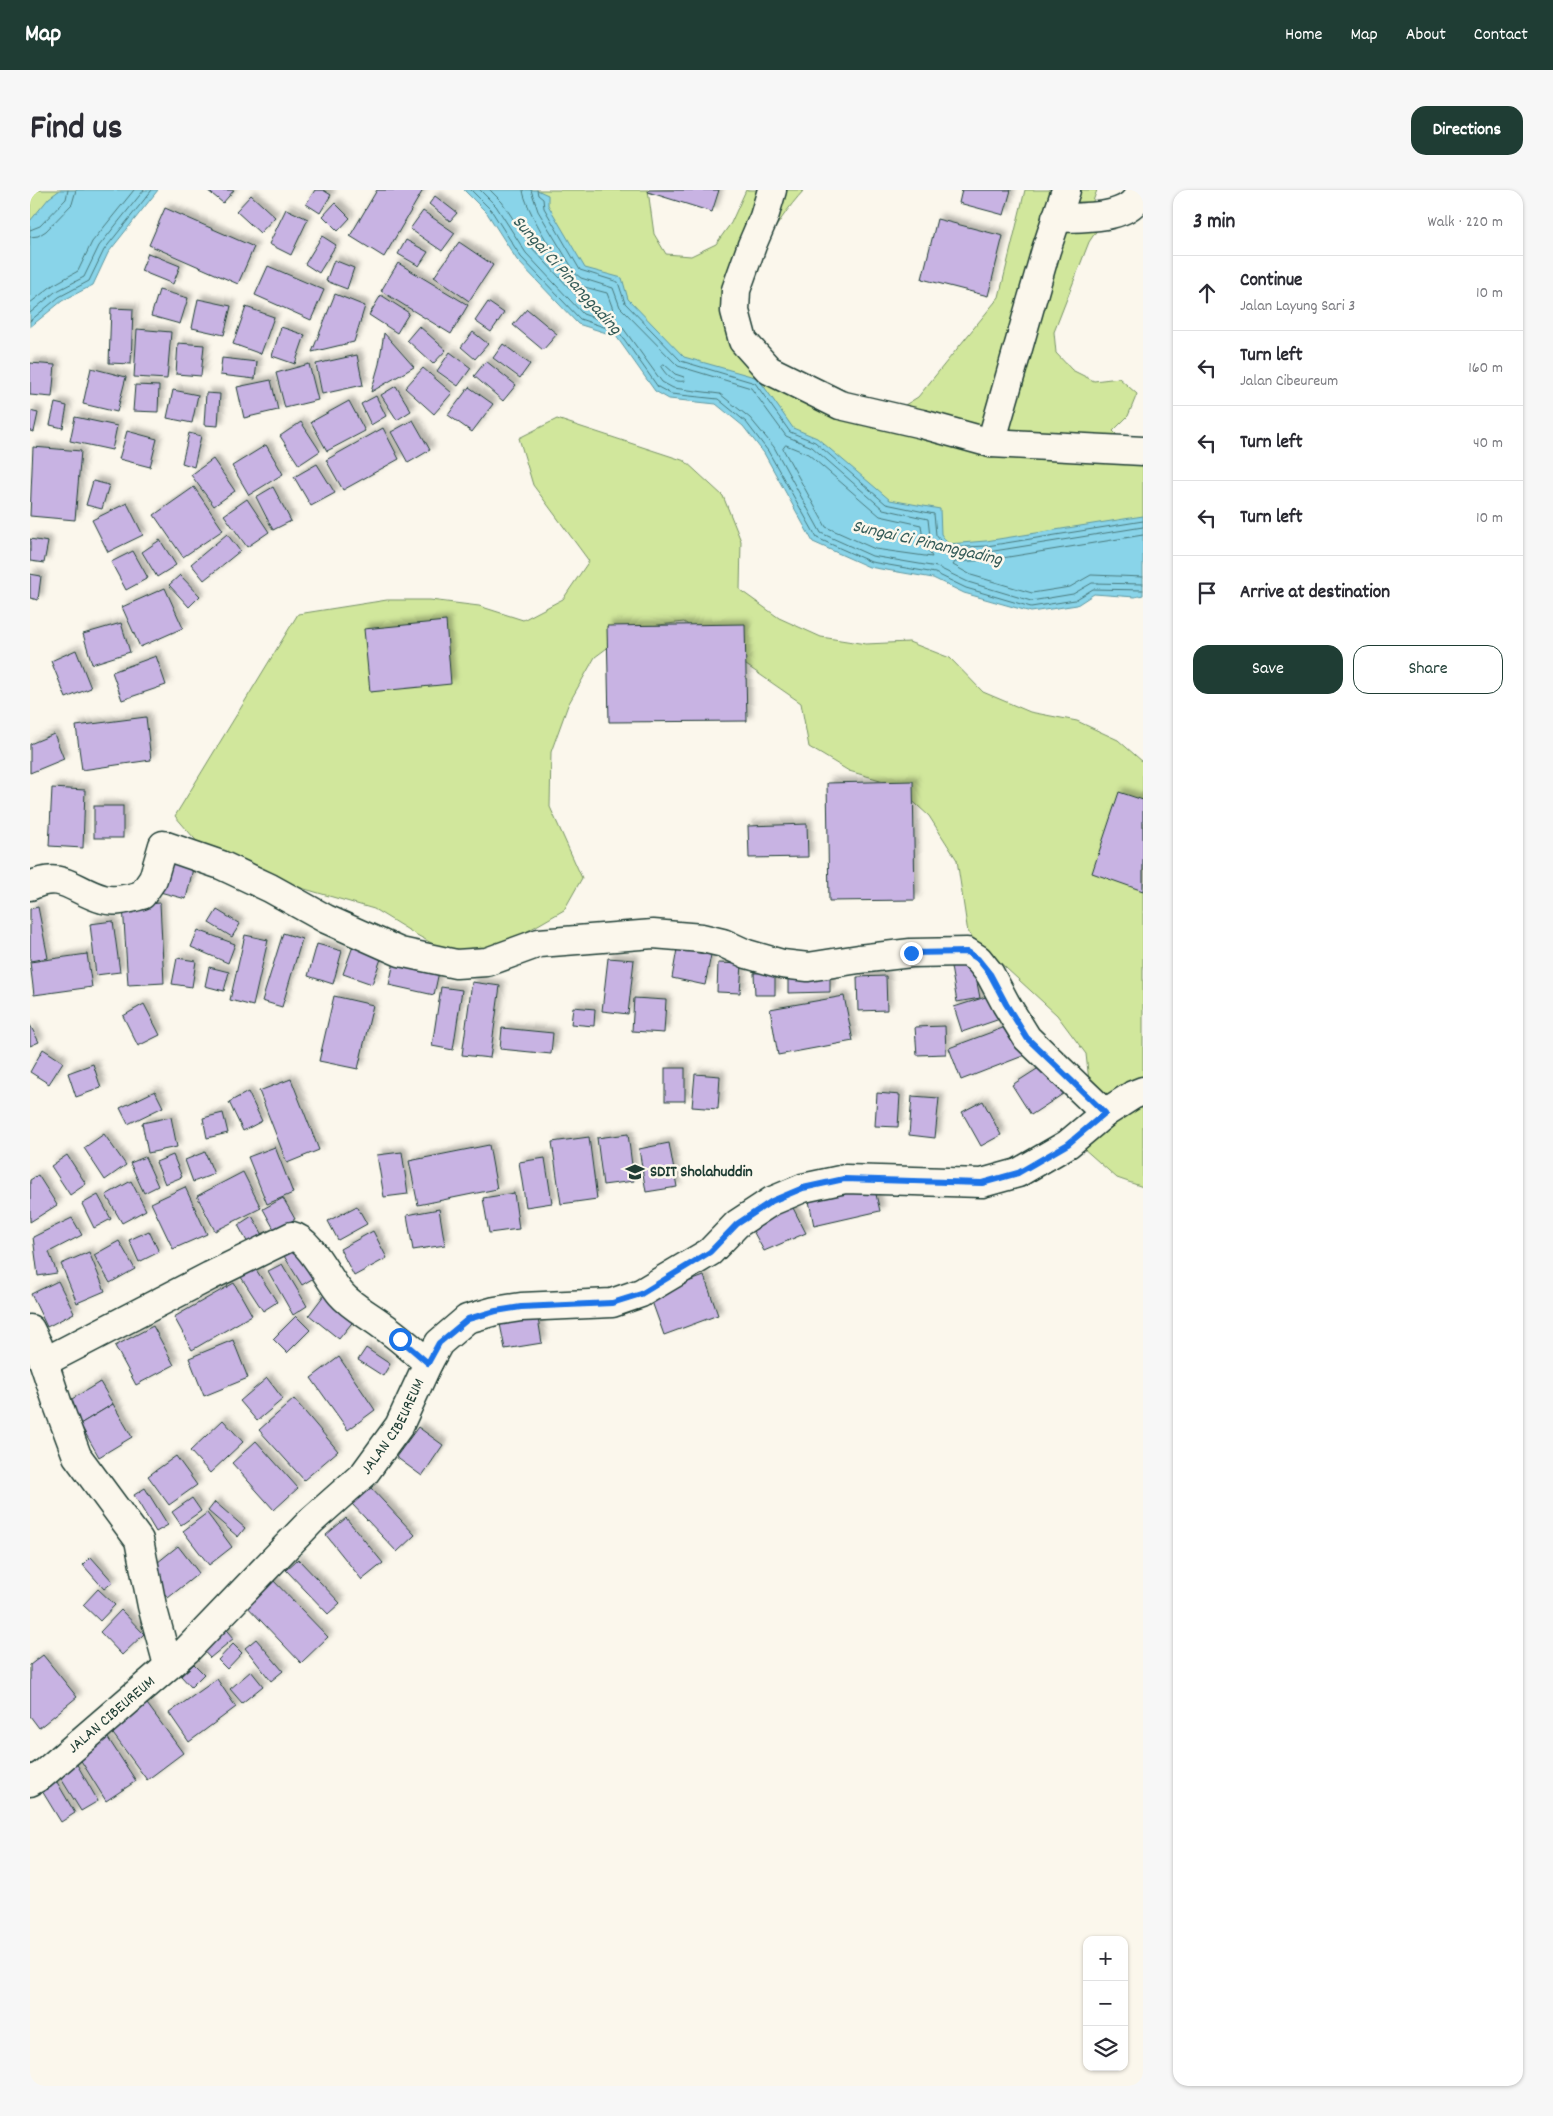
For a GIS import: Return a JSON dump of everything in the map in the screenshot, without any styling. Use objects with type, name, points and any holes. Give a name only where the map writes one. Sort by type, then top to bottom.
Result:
[{"type":"street","points":[[772,190],[764,217],[736,290],[735,311],[743,342],[770,370],[840,405],[922,424],[991,443],[1143,451]]},
{"type":"street","points":[[991,443],[1056,218],[1066,190]]},
{"type":"street","points":[[1056,218],[1099,216],[1122,211],[1139,196],[1140,190]]},
{"type":"street","points":[[30,886],[43,880],[61,880],[104,900],[118,901],[142,895],[153,879],[163,845],[221,865],[270,888],[326,919],[400,952],[456,964],[487,962],[539,943],[653,934],[702,938],[782,964],[808,967],[911,953],[967,952],[978,959],[990,974],[1027,1038],[1105,1113]]},
{"type":"street","name":"JALAN CIBEUREUM","points":[[30,1782],[42,1775],[186,1650],[311,1521],[364,1474],[399,1426],[439,1343],[468,1319],[496,1311],[521,1307],[612,1303],[641,1294],[710,1252],[737,1224],[758,1210],[772,1201],[803,1188],[844,1179],[982,1183],[1018,1173],[1068,1144],[1105,1113],[1132,1095],[1143,1091]]},
{"type":"street","points":[[44,1362],[292,1236],[299,1238],[308,1245],[323,1270],[341,1294],[356,1308],[400,1339],[428,1363]]},
{"type":"street","points":[[30,1329],[44,1362],[77,1456],[139,1540],[152,1606],[168,1665]]},
{"type":"green space","points":[[30,190],[84,190],[30,246]]},
{"type":"green space","points":[[526,190],[648,190],[654,234],[666,254],[691,256],[716,244],[731,223],[746,190],[804,190],[773,232],[743,293],[736,310],[743,331],[795,375],[897,410],[918,397],[999,297],[1025,190],[1097,190],[1092,204],[1101,224],[1089,242],[1054,332],[1056,353],[1072,370],[1094,381],[1119,378],[1137,394],[1128,416],[1113,431],[1123,441],[1143,444],[1143,527],[953,554],[914,521],[694,376],[571,259]]},
{"type":"green space","points":[[557,419],[685,461],[723,496],[741,541],[740,590],[779,618],[821,637],[866,644],[909,642],[950,658],[983,692],[1030,712],[1077,721],[1118,740],[1143,762],[1143,1187],[1117,1178],[1082,1147],[1091,1099],[1086,1054],[1057,1015],[968,933],[957,860],[929,816],[894,784],[849,771],[809,747],[801,703],[684,622],[634,628],[595,657],[568,705],[551,752],[550,807],[582,878],[564,910],[505,944],[455,956],[374,909],[291,885],[206,852],[175,816],[298,614],[387,600],[430,600],[479,606],[523,620],[563,599],[589,561],[533,485],[519,438]]},
{"type":"water","points":[[60,190],[158,190],[108,253],[93,285],[62,301],[30,327],[30,221],[49,198]]},
{"type":"water","name":"Sungai Ci Pinanggading","points":[[464,190],[537,190],[548,195],[548,205],[585,268],[622,278],[628,299],[684,357],[758,378],[793,428],[817,438],[890,500],[940,509],[941,534],[948,544],[986,541],[1143,516],[1143,595],[1135,597],[1094,594],[1077,605],[1031,612],[964,593],[933,578],[869,567],[813,542],[764,453],[743,426],[716,404],[669,399],[655,391],[616,336],[578,324],[517,260],[487,213]]},
{"type":"building","points":[[207,190],[234,190],[223,203]]},
{"type":"building","points":[[315,190],[323,190],[331,195],[320,213],[306,204]]},
{"type":"building","points":[[377,190],[423,190],[384,257],[350,236]]},
{"type":"building","points":[[649,190],[719,190],[712,212],[648,192]]},
{"type":"building","points":[[962,190],[1011,190],[1004,215],[959,203]]},
{"type":"building","points":[[251,195],[275,217],[260,233],[236,211]]},
{"type":"building","points":[[435,196],[457,213],[450,221],[429,204]]},
{"type":"building","points":[[335,203],[350,218],[338,231],[323,216]]},
{"type":"building","points":[[165,208],[254,247],[238,284],[149,245]]},
{"type":"building","points":[[286,209],[308,219],[291,255],[269,244]]},
{"type":"building","points":[[423,211],[455,233],[442,251],[410,229]]},
{"type":"building","points":[[937,219],[1003,236],[988,296],[922,279]]},
{"type":"building","points":[[322,236],[336,245],[319,273],[305,264]]},
{"type":"building","points":[[406,240],[428,252],[419,266],[398,254]]},
{"type":"building","points":[[459,242],[493,265],[469,301],[434,277]]},
{"type":"building","points":[[148,253],[180,266],[173,284],[141,271]]},
{"type":"building","points":[[334,260],[354,268],[347,289],[326,281]]},
{"type":"building","points":[[398,263],[468,305],[451,334],[381,291]]},
{"type":"building","points":[[268,266],[324,290],[311,320],[255,295]]},
{"type":"building","points":[[159,290],[188,298],[180,324],[151,316]]},
{"type":"building","points":[[335,294],[365,306],[354,342],[312,352]]},
{"type":"building","points":[[381,295],[409,313],[397,333],[369,315]]},
{"type":"building","points":[[198,299],[231,306],[224,335],[192,328]]},
{"type":"building","points":[[488,302],[504,313],[491,332],[475,321]]},
{"type":"building","points":[[246,307],[274,317],[261,354],[233,344]]},
{"type":"building","points":[[111,308],[133,309],[131,364],[109,363]]},
{"type":"building","points":[[527,309],[557,334],[543,350],[513,325]]},
{"type":"building","points":[[419,326],[446,350],[433,364],[407,340]]},
{"type":"building","points":[[281,327],[305,335],[295,364],[272,356]]},
{"type":"building","points":[[137,329],[171,332],[167,379],[134,377]]},
{"type":"building","points":[[473,332],[488,344],[475,359],[461,347]]},
{"type":"building","points":[[384,333],[414,367],[371,392],[379,364]]},
{"type":"building","points":[[178,343],[204,345],[201,376],[176,374]]},
{"type":"building","points":[[503,344],[530,364],[520,378],[493,358]]},
{"type":"building","points":[[450,352],[471,368],[458,386],[437,371]]},
{"type":"building","points":[[357,355],[363,385],[322,394],[316,364]]},
{"type":"building","points":[[222,358],[257,362],[255,379],[220,375]]},
{"type":"building","points":[[486,361],[516,385],[503,401],[474,376]]},
{"type":"building","points":[[30,363],[55,365],[52,397],[30,395]]},
{"type":"building","points":[[309,364],[318,400],[285,408],[276,373]]},
{"type":"building","points":[[91,368],[126,377],[117,412],[83,404]]},
{"type":"building","points":[[423,368],[452,393],[434,414],[405,388]]},
{"type":"building","points":[[271,380],[278,410],[244,418],[237,387]]},
{"type":"building","points":[[135,385],[159,386],[158,412],[133,411]]},
{"type":"building","points":[[396,386],[411,411],[397,420],[381,395]]},
{"type":"building","points":[[469,387],[493,404],[472,432],[448,415]]},
{"type":"building","points":[[173,390],[198,395],[192,423],[167,418]]},
{"type":"building","points":[[206,393],[220,394],[218,426],[204,425]]},
{"type":"building","points":[[376,396],[386,416],[371,425],[361,404]]},
{"type":"building","points":[[349,401],[365,431],[327,451],[311,422]]},
{"type":"building","points":[[55,403],[67,406],[63,428],[50,425]]},
{"type":"building","points":[[30,411],[38,413],[34,432],[30,431]]},
{"type":"building","points":[[75,417],[117,426],[112,450],[70,441]]},
{"type":"building","points":[[413,420],[430,450],[408,463],[391,432]]},
{"type":"building","points":[[301,422],[320,451],[299,465],[280,436]]},
{"type":"building","points":[[383,428],[399,459],[343,490],[326,460]]},
{"type":"building","points":[[127,431],[157,439],[150,467],[119,459]]},
{"type":"building","points":[[189,433],[201,436],[194,467],[182,463]]},
{"type":"building","points":[[266,445],[283,474],[249,495],[232,466]]},
{"type":"building","points":[[33,447],[81,451],[75,520],[30,516]]},
{"type":"building","points":[[213,459],[235,491],[214,506],[191,475]]},
{"type":"building","points":[[317,464],[335,493],[311,506],[294,477]]},
{"type":"building","points":[[93,481],[109,485],[102,509],[86,505]]},
{"type":"building","points":[[194,487],[223,530],[183,557],[154,515]]},
{"type":"building","points":[[273,487],[291,521],[273,530],[256,497]]},
{"type":"building","points":[[247,499],[269,532],[247,547],[224,515]]},
{"type":"building","points":[[127,503],[143,535],[108,552],[92,520]]},
{"type":"building","points":[[227,534],[240,551],[204,580],[191,564]]},
{"type":"building","points":[[30,539],[48,542],[44,563],[30,561]]},
{"type":"building","points":[[160,540],[176,565],[157,577],[142,552]]},
{"type":"building","points":[[133,551],[148,578],[126,590],[111,562]]},
{"type":"building","points":[[30,574],[41,576],[38,600],[30,598]]},
{"type":"building","points":[[180,575],[200,596],[189,607],[169,585]]},
{"type":"building","points":[[165,588],[183,628],[140,647],[122,607]]},
{"type":"building","points":[[446,621],[451,684],[370,692],[364,629]]},
{"type":"building","points":[[121,623],[130,652],[92,664],[83,634]]},
{"type":"building","points":[[745,624],[747,721],[609,722],[607,626]]},
{"type":"building","points":[[76,650],[91,688],[66,698],[51,661]]},
{"type":"building","points":[[156,656],[166,685],[122,700],[112,672]]},
{"type":"building","points":[[146,717],[151,760],[82,770],[76,726]]},
{"type":"building","points":[[54,734],[64,759],[30,773],[30,744]]},
{"type":"building","points":[[913,781],[915,900],[829,901],[827,783]]},
{"type":"building","points":[[52,788],[85,790],[83,848],[49,846]]},
{"type":"building","points":[[1119,792],[1143,800],[1143,891],[1092,873]]},
{"type":"building","points":[[94,806],[123,806],[123,838],[94,838]]},
{"type":"building","points":[[807,824],[808,857],[749,858],[748,826]]},
{"type":"building","points":[[164,856],[194,864],[186,899],[156,891]]},
{"type":"building","points":[[160,903],[164,983],[128,985],[123,905]]},
{"type":"building","points":[[38,907],[48,958],[30,961],[30,909]]},
{"type":"building","points":[[217,910],[240,924],[232,937],[209,923]]},
{"type":"building","points":[[113,921],[120,972],[96,975],[90,924]]},
{"type":"building","points":[[198,930],[235,944],[228,963],[191,947]]},
{"type":"building","points":[[283,933],[302,939],[282,1007],[262,1001]]},
{"type":"building","points":[[245,935],[268,940],[253,1006],[230,1000]]},
{"type":"building","points":[[317,944],[342,951],[333,984],[308,976]]},
{"type":"building","points":[[353,946],[382,956],[372,984],[343,974]]},
{"type":"building","points":[[677,949],[711,955],[705,985],[672,978]]},
{"type":"building","points":[[87,954],[92,987],[34,995],[30,962]]},
{"type":"building","points":[[395,957],[440,967],[434,995],[389,985]]},
{"type":"building","points":[[972,957],[980,998],[957,1002],[950,961]]},
{"type":"building","points":[[177,958],[196,961],[192,987],[172,984]]},
{"type":"building","points":[[608,958],[634,960],[628,1014],[602,1011]]},
{"type":"building","points":[[718,963],[742,964],[740,993],[717,992]]},
{"type":"building","points":[[209,967],[229,972],[224,991],[205,986]]},
{"type":"building","points":[[775,972],[775,995],[755,995],[754,973]]},
{"type":"building","points":[[788,972],[830,972],[830,992],[788,993]]},
{"type":"building","points":[[886,976],[887,1010],[858,1011],[857,977]]},
{"type":"building","points":[[472,982],[500,986],[490,1058],[462,1055]]},
{"type":"building","points":[[441,987],[462,990],[453,1050],[432,1046]]},
{"type":"building","points":[[992,995],[1000,1019],[962,1032],[954,1007]]},
{"type":"building","points":[[334,996],[373,1005],[358,1069],[319,1061]]},
{"type":"building","points":[[844,996],[853,1041],[778,1055],[770,1009]]},
{"type":"building","points":[[634,998],[666,1000],[664,1033],[632,1031]]},
{"type":"building","points":[[144,1004],[160,1035],[138,1046],[123,1016]]},
{"type":"building","points":[[573,1007],[595,1009],[594,1026],[571,1024]]},
{"type":"building","points":[[1016,1023],[1028,1054],[961,1080],[949,1048]]},
{"type":"building","points":[[30,1025],[39,1042],[30,1046]]},
{"type":"building","points":[[945,1026],[946,1054],[917,1055],[915,1027]]},
{"type":"building","points":[[502,1028],[553,1033],[551,1054],[500,1049]]},
{"type":"building","points":[[43,1049],[63,1062],[49,1084],[30,1072]]},
{"type":"building","points":[[1048,1062],[1066,1092],[1031,1115],[1012,1085]]},
{"type":"building","points":[[93,1064],[101,1088],[76,1097],[68,1073]]},
{"type":"building","points":[[665,1068],[685,1068],[685,1101],[665,1101]]},
{"type":"building","points":[[695,1074],[720,1076],[718,1109],[692,1107]]},
{"type":"building","points":[[291,1079],[319,1150],[287,1163],[259,1091]]},
{"type":"building","points":[[155,1091],[163,1107],[128,1124],[120,1108]]},
{"type":"building","points":[[248,1092],[262,1121],[243,1131],[229,1102]]},
{"type":"building","points":[[877,1093],[900,1095],[898,1127],[875,1126]]},
{"type":"building","points":[[912,1096],[939,1098],[935,1138],[909,1135]]},
{"type":"building","points":[[983,1101],[1001,1135],[981,1146],[962,1112]]},
{"type":"building","points":[[223,1113],[228,1133],[207,1138],[203,1118]]},
{"type":"building","points":[[171,1117],[177,1147],[148,1153],[142,1123]]},
{"type":"building","points":[[104,1134],[126,1165],[105,1180],[84,1148]]},
{"type":"building","points":[[628,1134],[634,1181],[603,1185],[597,1138]]},
{"type":"building","points":[[589,1137],[597,1199],[561,1204],[552,1142]]},
{"type":"building","points":[[669,1143],[677,1187],[646,1192],[639,1149]]},
{"type":"building","points":[[489,1145],[497,1189],[418,1205],[409,1161]]},
{"type":"building","points":[[275,1147],[293,1193],[267,1204],[248,1157]]},
{"type":"building","points":[[205,1152],[214,1174],[193,1182],[185,1160]]},
{"type":"building","points":[[402,1152],[408,1194],[384,1197],[377,1155]]},
{"type":"building","points":[[67,1155],[86,1184],[70,1195],[51,1166]]},
{"type":"building","points":[[173,1155],[182,1177],[165,1184],[156,1162]]},
{"type":"building","points":[[145,1157],[158,1186],[144,1193],[130,1163]]},
{"type":"building","points":[[545,1158],[552,1203],[526,1207],[519,1162]]},
{"type":"building","points":[[243,1172],[261,1208],[215,1231],[197,1196]]},
{"type":"building","points":[[38,1175],[57,1205],[30,1222],[30,1180]]},
{"type":"building","points":[[131,1181],[146,1210],[122,1223],[106,1195]]},
{"type":"building","points":[[873,1182],[880,1211],[814,1226],[808,1196]]},
{"type":"building","points":[[185,1187],[207,1234],[173,1249],[151,1203]]},
{"type":"building","points":[[514,1193],[519,1229],[489,1233],[483,1198]]},
{"type":"building","points":[[98,1195],[111,1219],[94,1228],[82,1204]]},
{"type":"building","points":[[283,1198],[295,1219],[275,1231],[263,1209]]},
{"type":"building","points":[[357,1206],[367,1224],[338,1240],[328,1221]]},
{"type":"building","points":[[792,1206],[806,1233],[764,1251],[752,1229]]},
{"type":"building","points":[[439,1209],[445,1245],[413,1250],[407,1215]]},
{"type":"building","points":[[252,1216],[266,1240],[251,1249],[238,1225]]},
{"type":"building","points":[[72,1218],[82,1235],[49,1252],[57,1273],[38,1276],[33,1237]]},
{"type":"building","points":[[149,1231],[159,1252],[139,1262],[129,1240]]},
{"type":"building","points":[[373,1231],[387,1258],[354,1276],[340,1249]]},
{"type":"building","points":[[119,1241],[135,1269],[110,1283],[94,1255]]},
{"type":"building","points":[[300,1247],[317,1276],[302,1285],[284,1256]]},
{"type":"building","points":[[89,1252],[105,1291],[77,1303],[61,1264]]},
{"type":"building","points":[[282,1264],[307,1306],[293,1315],[268,1271]]},
{"type":"building","points":[[253,1265],[277,1302],[263,1311],[239,1274]]},
{"type":"building","points":[[704,1276],[718,1315],[664,1335],[650,1296]]},
{"type":"building","points":[[58,1281],[74,1313],[47,1327],[31,1294]]},
{"type":"building","points":[[234,1283],[252,1315],[192,1350],[174,1317]]},
{"type":"building","points":[[324,1295],[355,1319],[339,1339],[309,1315]]},
{"type":"building","points":[[537,1312],[542,1343],[505,1349],[499,1319]]},
{"type":"building","points":[[296,1316],[310,1330],[287,1353],[273,1339]]},
{"type":"building","points":[[153,1326],[174,1365],[136,1385],[115,1346]]},
{"type":"building","points":[[233,1340],[248,1378],[204,1396],[189,1358]]},
{"type":"building","points":[[366,1348],[390,1364],[383,1376],[358,1360]]},
{"type":"building","points":[[339,1357],[375,1410],[348,1430],[311,1378]]},
{"type":"building","points":[[267,1378],[283,1399],[257,1421],[240,1401]]},
{"type":"building","points":[[100,1382],[113,1404],[80,1424],[67,1402]]},
{"type":"building","points":[[294,1399],[338,1451],[304,1480],[259,1430]]},
{"type":"building","points":[[113,1404],[132,1437],[99,1457],[80,1424]]},
{"type":"building","points":[[223,1420],[243,1442],[210,1473],[190,1451]]},
{"type":"building","points":[[418,1427],[443,1445],[422,1476],[396,1457]]},
{"type":"building","points":[[256,1441],[298,1488],[274,1510],[232,1463]]},
{"type":"building","points":[[176,1456],[197,1485],[169,1505],[148,1476]]},
{"type":"building","points":[[370,1487],[415,1535],[397,1552],[352,1504]]},
{"type":"building","points":[[145,1488],[168,1525],[156,1532],[134,1495]]},
{"type":"building","points":[[192,1498],[201,1511],[181,1525],[172,1512]]},
{"type":"building","points":[[215,1502],[245,1528],[238,1537],[208,1511]]},
{"type":"building","points":[[207,1513],[232,1547],[209,1565],[183,1531]]},
{"type":"building","points":[[346,1518],[383,1563],[362,1580],[326,1535]]},
{"type":"building","points":[[178,1546],[199,1573],[168,1598],[147,1571]]},
{"type":"building","points":[[91,1557],[113,1582],[104,1589],[83,1565]]},
{"type":"building","points":[[298,1559],[340,1603],[328,1614],[286,1570]]},
{"type":"building","points":[[270,1577],[328,1637],[301,1663],[243,1602]]},
{"type":"building","points":[[98,1589],[115,1605],[100,1621],[83,1605]]},
{"type":"building","points":[[121,1610],[144,1634],[122,1655],[100,1632]]},
{"type":"building","points":[[223,1625],[234,1638],[210,1658],[199,1646]]},
{"type":"building","points":[[256,1639],[283,1671],[271,1681],[245,1648]]},
{"type":"building","points":[[233,1644],[242,1653],[227,1669],[218,1660]]},
{"type":"building","points":[[43,1655],[77,1697],[39,1728],[30,1716],[30,1665]]},
{"type":"building","points":[[194,1664],[204,1674],[191,1687],[181,1676]]},
{"type":"building","points":[[251,1671],[263,1686],[242,1703],[230,1689]]},
{"type":"building","points":[[217,1679],[236,1707],[189,1742],[169,1713]]},
{"type":"building","points":[[145,1701],[183,1753],[147,1780],[108,1727]]},
{"type":"building","points":[[104,1732],[136,1781],[106,1801],[75,1751]]},
{"type":"building","points":[[75,1761],[98,1801],[81,1811],[57,1772]]},
{"type":"building","points":[[54,1777],[75,1813],[61,1822],[39,1786]]},
{"type":"place","name":"SDIT Sholahuddin","points":[[635,1172]]},
{"type":"route","points":[[400,1339],[428,1363],[439,1343],[468,1319],[496,1311],[521,1307],[612,1303],[641,1294],[710,1252],[737,1224],[772,1201],[803,1188],[844,1179],[982,1183],[1018,1173],[1068,1144],[1105,1113],[1027,1038],[990,974],[978,959],[967,952],[911,953]]}]
